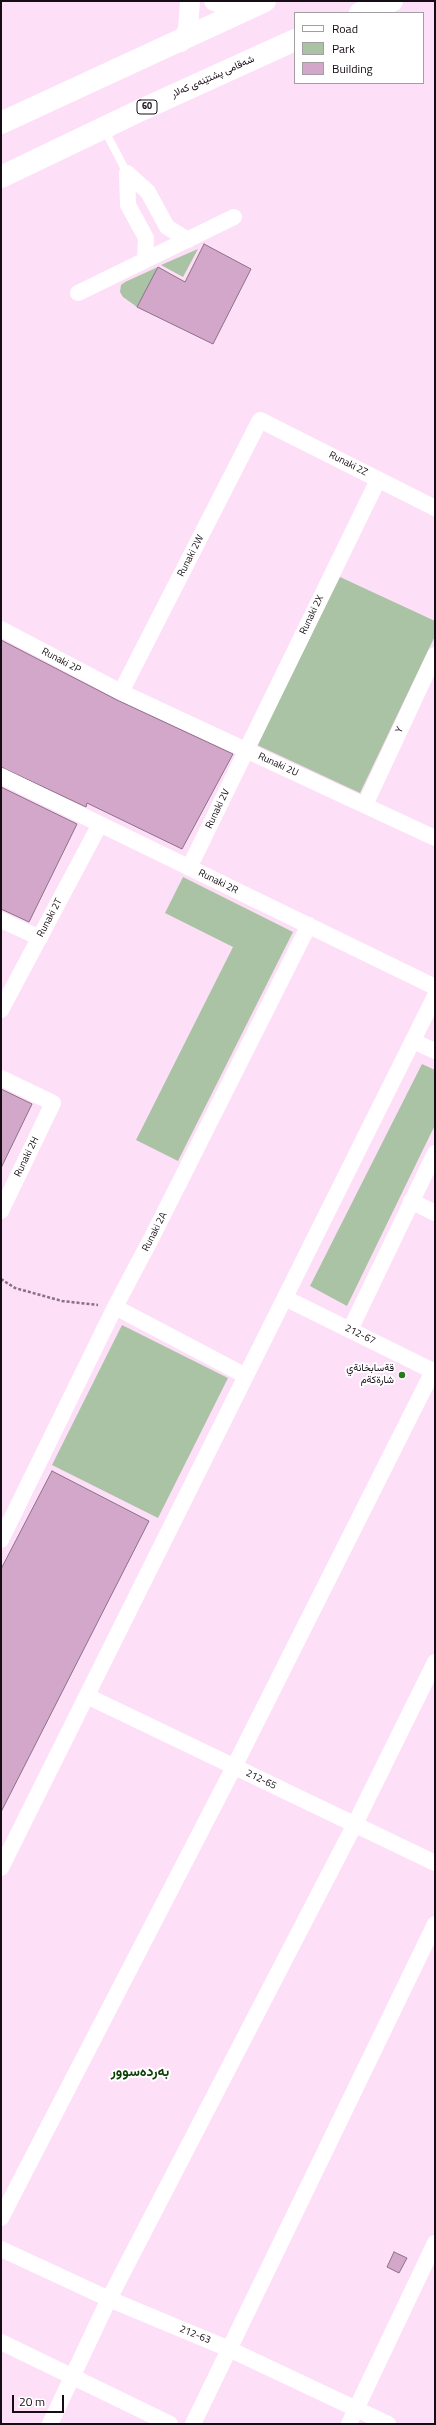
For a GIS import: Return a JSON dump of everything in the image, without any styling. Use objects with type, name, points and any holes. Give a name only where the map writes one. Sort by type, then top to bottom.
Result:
[{"type":"highway","points":[[1,123],[181,42],[265,1]]},
{"type":"highway","points":[[360,12],[367,1]]},
{"type":"highway","points":[[362,12],[392,1]]},
{"type":"highway","name":"شەقامی پشتێنەی کەلار","points":[[1,176],[103,127],[294,40]]},
{"type":"street","points":[[181,42],[188,30],[190,1]]},
{"type":"street","points":[[214,1],[245,10]]},
{"type":"street","points":[[127,173],[148,192],[167,227],[188,240]]},
{"type":"street","points":[[127,173],[128,205],[146,238],[145,260]]},
{"type":"street","points":[[78,293],[234,217]]},
{"type":"street","name":"Runaki 2Z","points":[[260,420],[435,508]]},
{"type":"street","name":"Runaki 2W","points":[[121,692],[260,420]]},
{"type":"street","name":"Runaki 2X","points":[[246,751],[378,480]]},
{"type":"street","name":"Runaki 2P","points":[[1,629],[121,692]]},
{"type":"street","name":"Y","points":[[365,805],[435,655]]},
{"type":"street","name":"Runaki 2U","points":[[121,692],[435,838]]},
{"type":"street","name":"Runaki 2V","points":[[189,868],[246,751]]},
{"type":"street","name":"Runaki 2R","points":[[1,776],[100,826],[435,987]]},
{"type":"street","name":"Runaki 2T","points":[[1,1010],[100,826]]},
{"type":"street","points":[[1,920],[40,938]]},
{"type":"street","name":"Runaki 2A","points":[[1,1540],[115,1307],[152,1238],[309,926]]},
{"type":"street","points":[[1,1868],[435,996]]},
{"type":"street","points":[[413,1041],[435,1051]]},
{"type":"street","name":"Runaki 2H","points":[[1,1078],[53,1103],[1,1211]]},
{"type":"street","points":[[350,1330],[435,1152]]},
{"type":"street","points":[[411,1201],[435,1213]]},
{"type":"street","name":"212-67","points":[[285,1298],[434,1371]]},
{"type":"street","points":[[115,1307],[246,1376]]},
{"type":"street","points":[[1,2218],[234,1767],[434,1371]]},
{"type":"street","points":[[50,2424],[109,2299],[355,1824],[435,1662]]},
{"type":"street","name":"212-65","points":[[87,1696],[435,1863]]},
{"type":"street","points":[[193,2424],[435,1924]]},
{"type":"street","points":[[349,2424],[435,2243]]},
{"type":"street","name":"212-63","points":[[1,2249],[109,2299],[229,2349],[357,2408],[388,2424]]},
{"type":"street","points":[[1,2342],[72,2378],[170,2424]]},
{"type":"lane","points":[[103,127],[127,173]]},
{"type":"path","points":[[1,1279],[15,1288],[62,1301],[115,1307]]},
{"type":"green space","points":[[198,249],[183,277],[161,265]]},
{"type":"green space","points":[[158,267],[137,307],[123,297],[120,292],[121,285]]},
{"type":"green space","points":[[340,577],[435,621],[435,636],[360,793],[257,745]]},
{"type":"green space","points":[[183,877],[293,932],[178,1161],[136,1140],[233,947],[165,913]]},
{"type":"green space","points":[[422,1064],[435,1070],[435,1125],[347,1306],[310,1286]]},
{"type":"green space","points":[[122,1325],[228,1378],[158,1518],[52,1465]]},
{"type":"building","points":[[204,244],[251,269],[213,344],[137,307],[158,267],[185,282]]},
{"type":"building","points":[[1,640],[117,700],[233,754],[182,849],[87,803],[86,807],[1,767]]},
{"type":"building","points":[[1,787],[77,824],[29,922],[1,909]]},
{"type":"building","points":[[1,1089],[32,1104],[1,1168]]},
{"type":"building","points":[[52,1471],[149,1521],[1,1812],[1,1569]]},
{"type":"building","points":[[394,2252],[407,2258],[399,2273],[387,2267]]},
{"type":"place","name":"قةسابخانةي شارةكةم","points":[[402,1375]]},
{"type":"district","name":"بەردەسوور","points":[[140,2073]]}]
